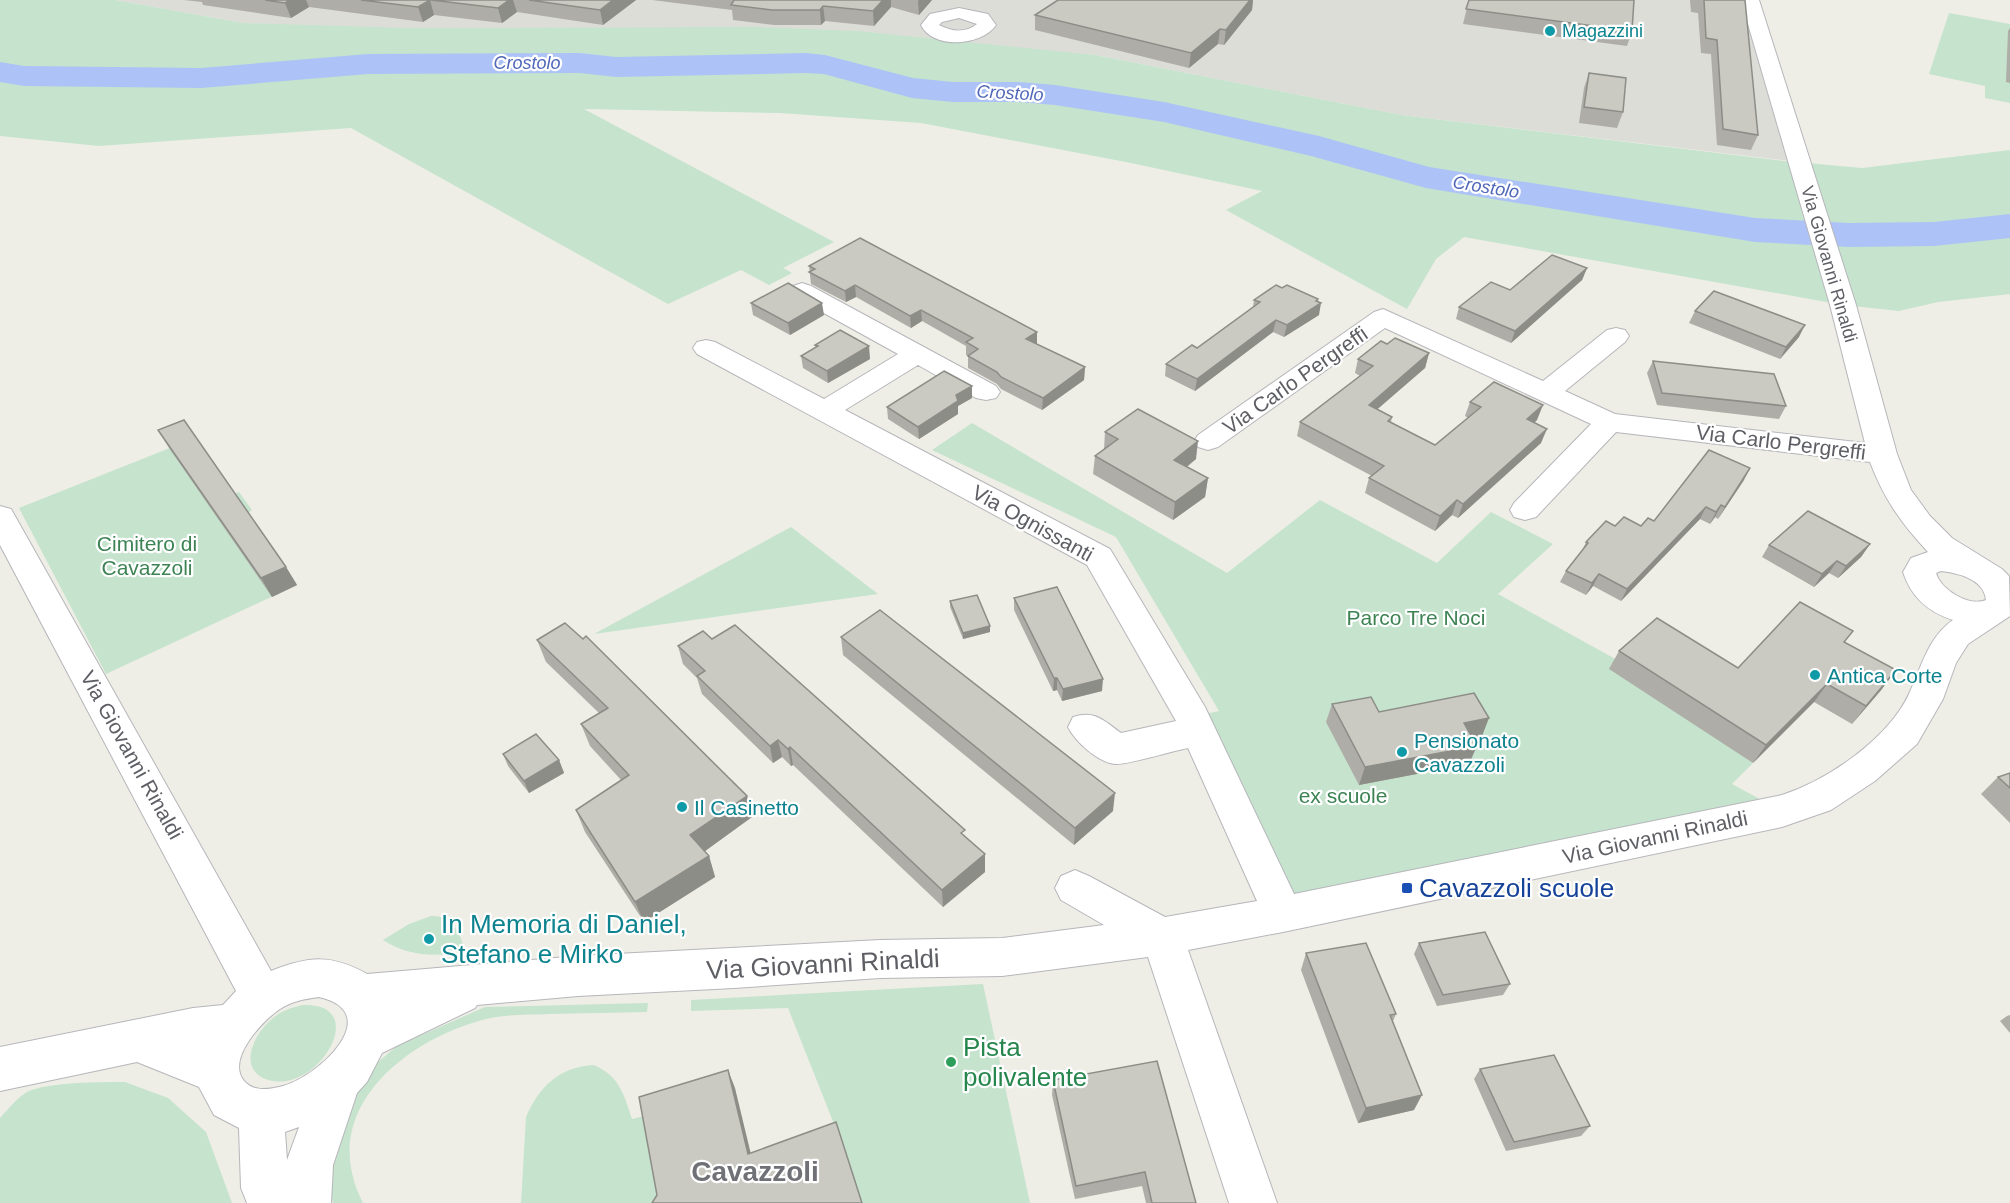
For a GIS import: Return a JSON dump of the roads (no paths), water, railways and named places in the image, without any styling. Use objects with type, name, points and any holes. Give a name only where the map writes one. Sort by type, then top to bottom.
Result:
[{"type":"street","name":"Via Giovanni Rinaldi","points":[[1750,0],[1834,274],[1882,454],[1897,492],[1919,523]]},
{"type":"street","points":[[972,6],[986,21],[985,29],[963,36],[944,34],[932,29],[930,25],[936,18],[972,6]]},
{"type":"street","points":[[802,291],[986,392]]},
{"type":"street","name":"Via Carlo Pergreffi","points":[[1208,441],[1383,318],[1609,422],[1882,454]]},
{"type":"street","points":[[1545,392],[1617,336]]},
{"type":"street","name":"Via Ognissanti","points":[[706,348],[1099,557],[1198,731],[1283,914]]},
{"type":"street","points":[[823,412],[917,354]]},
{"type":"street","points":[[1525,510],[1609,422]]},
{"type":"street","name":"Via Giovanni Rinaldi","points":[[0,516],[248,1010]]},
{"type":"street","points":[[1919,523],[1929,546],[1929,562]]},
{"type":"street","points":[[1919,523],[1941,546],[1996,591]]},
{"type":"street","points":[[1940,660],[1940,626],[1933,596],[1920,579],[1922,566],[1929,562],[1952,561],[1996,591]]},
{"type":"street","points":[[1933,596],[1958,609],[1996,591]]},
{"type":"street","points":[[1940,660],[1956,635],[1996,591]]},
{"type":"street","name":"Via Giovanni Rinaldi","points":[[362,995],[579,976],[880,959],[1002,957],[1162,936],[1283,914],[1782,811],[1818,799],[1862,770],[1904,734],[1925,699],[1940,660]]},
{"type":"street","points":[[1086,727],[1115,749],[1198,731]]},
{"type":"street","points":[[1075,888],[1162,936],[1253,1203]]},
{"type":"street","points":[[0,1069],[193,1029],[248,1010],[298,980],[318,977],[337,978],[351,985],[362,995],[368,1007],[369,1022],[366,1038],[356,1060],[338,1081],[314,1099],[287,1110],[261,1113],[238,1107],[223,1093],[217,1073],[218,1057],[224,1040],[248,1010]]},
{"type":"street","name":"Via Giovanni Rinaldi","points":[[366,1038],[483,983]]},
{"type":"street","points":[[138,1041],[217,1073]]},
{"type":"street","points":[[307,1203],[309,1165],[338,1081]]},
{"type":"street","points":[[261,1113],[265,1188],[272,1203]]},
{"type":"waterway","name":"Crostolo","points":[[0,72],[24,76],[201,78],[368,64],[580,63],[616,67],[806,63],[825,65],[912,88],[953,92],[1019,92],[1055,95],[1164,112],[1319,147],[1426,177],[1755,230],[1849,235],[1934,234],[2010,226]]},
{"type":"place","name":"Magazzini","points":[[1550,31]]},
{"type":"place","name":"Antica Corte","points":[[1815,675]]},
{"type":"place","name":"Pensionato Cavazzoli","points":[[1402,752]]},
{"type":"place","name":"Il Casinetto","points":[[682,807]]},
{"type":"place","name":"Cavazzoli scuole","points":[[1407,888]]},
{"type":"place","name":"In Memoria di Daniel, Stefano e Mirko","points":[[429,939]]},
{"type":"place","name":"Pista polivalente","points":[[951,1062]]},
{"type":"district","name":"Cavazzoli","points":[[755,1171]]},
{"type":"park label","name":"Cimitero di Cavazzoli","points":[[147,555]]},
{"type":"park label","name":"Parco Tre Noci","points":[[1416,617]]},
{"type":"park label","name":"ex scuole","points":[[1343,795]]}]
